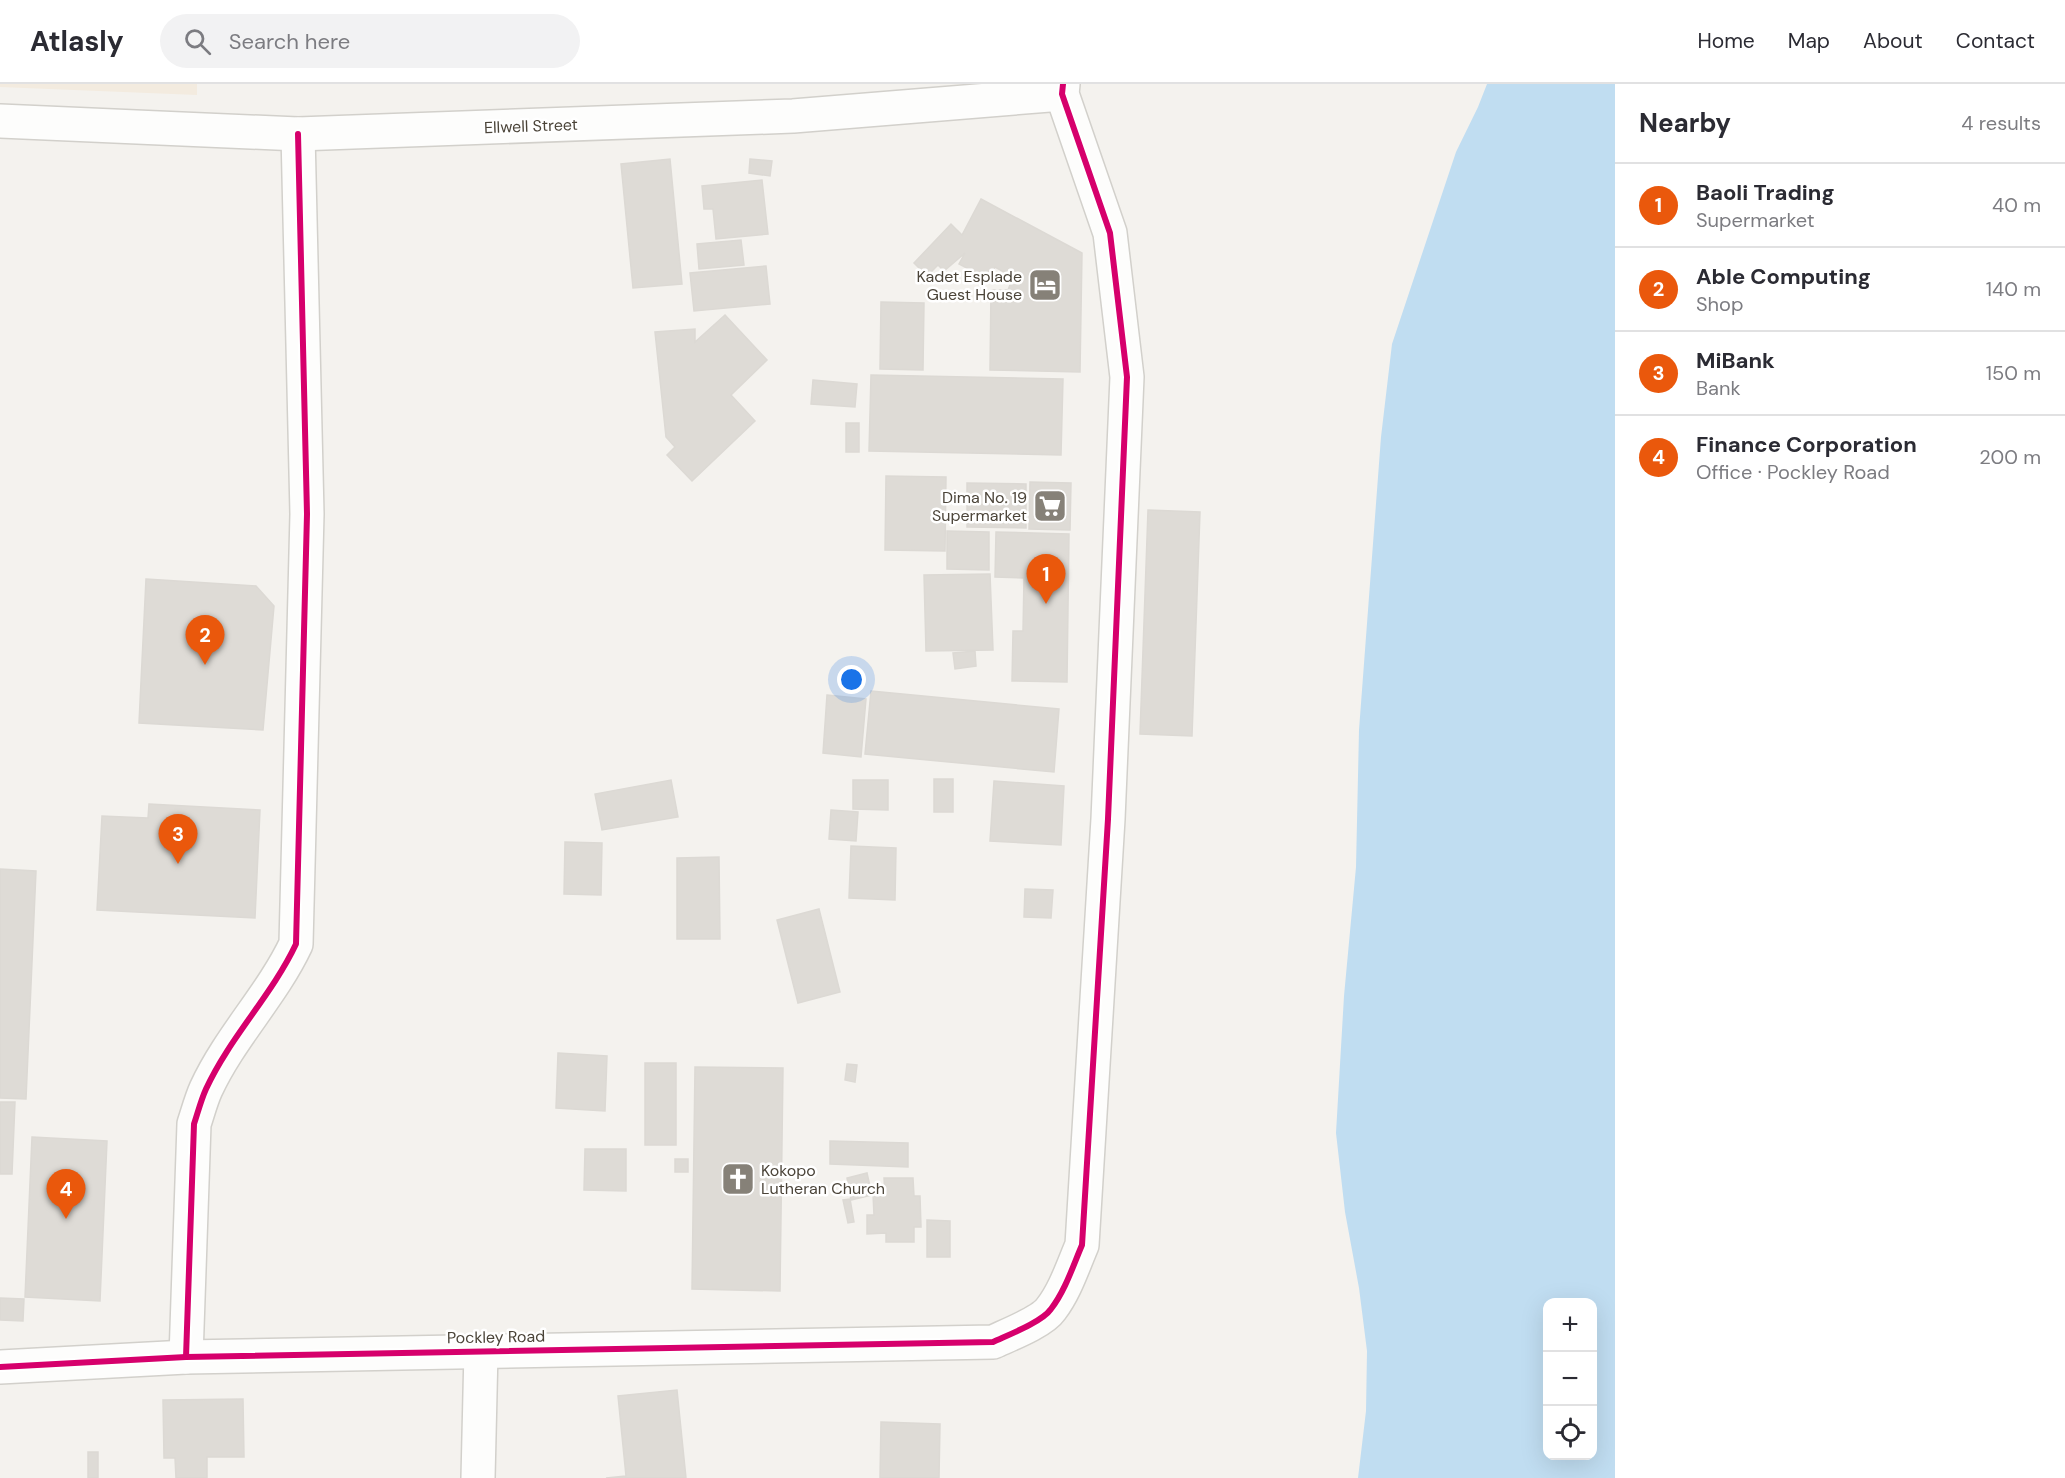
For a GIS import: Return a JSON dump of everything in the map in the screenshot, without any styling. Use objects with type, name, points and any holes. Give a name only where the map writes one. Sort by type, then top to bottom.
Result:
[{"type":"street","name":"Ellwell Street","points":[[0,121],[298,134],[793,117],[1062,89]]},
{"type":"street","name":"Pockley Road","points":[[0,1366],[186,1357],[993,1342],[1022,1329],[1050,1311],[1067,1281],[1082,1245],[1108,819],[1127,377],[1110,233],[1062,89]]},
{"type":"street","points":[[186,1357],[194,1124],[205,1090],[296,944],[306,514],[298,134]]},
{"type":"street","points":[[478,1478],[481,1351]]},
{"type":"shaded area","points":[[0,84],[197,84],[197,95],[0,87]]},
{"type":"water","points":[[1487,84],[1615,84],[1615,1478],[1358,1478],[1366,1411],[1367,1351],[1359,1288],[1345,1212],[1336,1133],[1344,996],[1356,867],[1359,730],[1381,437],[1392,344],[1456,152]]},
{"type":"building","points":[[670,159],[682,284],[633,288],[621,164]]},
{"type":"building","points":[[750,159],[772,161],[770,176],[749,173]]},
{"type":"building","points":[[762,180],[768,234],[716,239],[713,209],[704,209],[702,186]]},
{"type":"building","name":"Kadet Esplade Guest House","points":[[981,199],[1082,253],[1080,372],[990,370],[991,290],[1008,290],[1013,277],[995,267],[989,280],[959,264],[965,253],[944,271],[938,265],[927,276],[914,263],[951,224],[962,235]]},
{"type":"building","points":[[741,240],[744,265],[699,269],[697,244]]},
{"type":"building","points":[[766,266],[770,304],[694,311],[690,273]]},
{"type":"building","points":[[881,302],[924,303],[923,370],[880,369]]},
{"type":"building","points":[[725,315],[767,360],[731,395],[755,421],[692,481],[667,455],[675,447],[666,437],[655,332],[695,329],[695,342]]},
{"type":"building","points":[[871,375],[1063,379],[1061,455],[869,451]]},
{"type":"building","points":[[813,380],[857,384],[855,407],[811,404]]},
{"type":"building","points":[[846,423],[859,423],[859,452],[846,452]]},
{"type":"building","points":[[886,476],[946,477],[945,551],[885,550]]},
{"type":"building","name":"Dima No. 19 Supermarket","points":[[1030,482],[1071,483],[1070,530],[1029,529]]},
{"type":"building","points":[[967,483],[1026,484],[1026,528],[967,527]]},
{"type":"building","points":[[1148,510],[1200,512],[1192,736],[1140,734]]},
{"type":"building","points":[[947,531],[989,532],[989,570],[947,569]]},
{"type":"building","points":[[996,532],[1069,534],[1067,682],[1012,681],[1013,631],[1023,631],[1024,578],[995,577]]},
{"type":"building","points":[[990,574],[993,650],[926,651],[924,575]]},
{"type":"building","points":[[146,579],[256,586],[274,606],[263,730],[139,723]]},
{"type":"building","points":[[975,651],[976,666],[955,669],[953,653]]},
{"type":"building","points":[[871,691],[1059,709],[1054,772],[865,754]]},
{"type":"building","points":[[827,695],[866,699],[861,757],[823,753]]},
{"type":"building","points":[[934,779],[953,779],[953,812],[934,812]]},
{"type":"building","points":[[671,780],[678,817],[602,830],[595,794]]},
{"type":"building","points":[[853,780],[888,780],[888,810],[853,809]]},
{"type":"building","points":[[994,781],[1064,786],[1061,845],[990,841]]},
{"type":"building","points":[[149,804],[260,810],[255,918],[97,910],[102,816],[148,818]]},
{"type":"building","points":[[831,810],[858,812],[856,841],[829,839]]},
{"type":"building","points":[[565,842],[602,843],[601,895],[564,894]]},
{"type":"building","points":[[851,846],[896,848],[895,900],[849,898]]},
{"type":"building","points":[[719,857],[720,939],[677,939],[677,858]]},
{"type":"building","points":[[0,869],[36,871],[26,1099],[0,1098]]},
{"type":"building","points":[[1025,889],[1053,890],[1051,918],[1024,917]]},
{"type":"building","points":[[819,909],[840,992],[798,1003],[777,920]]},
{"type":"building","points":[[558,1053],[607,1056],[605,1111],[556,1108]]},
{"type":"building","points":[[645,1063],[676,1063],[676,1145],[645,1145]]},
{"type":"building","points":[[847,1064],[857,1065],[855,1082],[845,1080]]},
{"type":"building","name":"Kokopo Lutheran Church","points":[[695,1067],[783,1068],[780,1291],[692,1289]]},
{"type":"building","points":[[0,1102],[15,1102],[12,1174],[0,1174]]},
{"type":"building","points":[[32,1137],[107,1141],[100,1301],[25,1297]]},
{"type":"building","points":[[830,1141],[908,1143],[908,1167],[830,1164]]},
{"type":"building","points":[[585,1149],[626,1149],[626,1191],[584,1190]]},
{"type":"building","points":[[675,1159],[688,1159],[688,1172],[675,1172]]},
{"type":"building","points":[[867,1173],[872,1195],[851,1200],[847,1178]]},
{"type":"building","points":[[884,1178],[913,1178],[914,1196],[920,1196],[921,1227],[914,1227],[914,1242],[886,1242],[886,1233],[867,1234],[867,1215],[874,1215],[873,1194],[885,1194]]},
{"type":"building","points":[[850,1199],[854,1222],[848,1223],[843,1200]]},
{"type":"building","points":[[927,1220],[950,1221],[950,1257],[927,1257]]},
{"type":"building","points":[[0,1298],[24,1299],[23,1321],[0,1320]]},
{"type":"building","points":[[677,1390],[686,1478],[606,1478],[626,1476],[618,1396]]},
{"type":"building","points":[[243,1399],[244,1457],[207,1457],[207,1478],[176,1478],[175,1458],[164,1458],[163,1400]]},
{"type":"building","points":[[881,1422],[940,1424],[939,1478],[880,1478]]},
{"type":"building","points":[[88,1452],[98,1452],[98,1478],[88,1478]]},
{"type":"cycle path","points":[[0,1367],[186,1357],[993,1342],[1047,1314],[1065,1286],[1082,1245],[1108,819],[1127,377],[1110,233],[1062,94],[1063,84]]},
{"type":"cycle path","points":[[186,1357],[194,1124],[204,1093],[216,1070],[275,981],[296,944],[307,514],[298,134]]},
{"type":"place","name":"Kadet Esplade Guest House","points":[[1045,285]]},
{"type":"place","name":"Dima No. 19 Supermarket","points":[[1050,506]]},
{"type":"place","name":"Baoli Trading","points":[[1046,604]]},
{"type":"place","name":"Able Computing","points":[[205,665]]},
{"type":"place","name":"MiBank","points":[[178,864]]},
{"type":"place","name":"Kokopo Lutheran Church","points":[[738,1179]]},
{"type":"place","name":"Finance Corporation","points":[[66,1219]]}]
